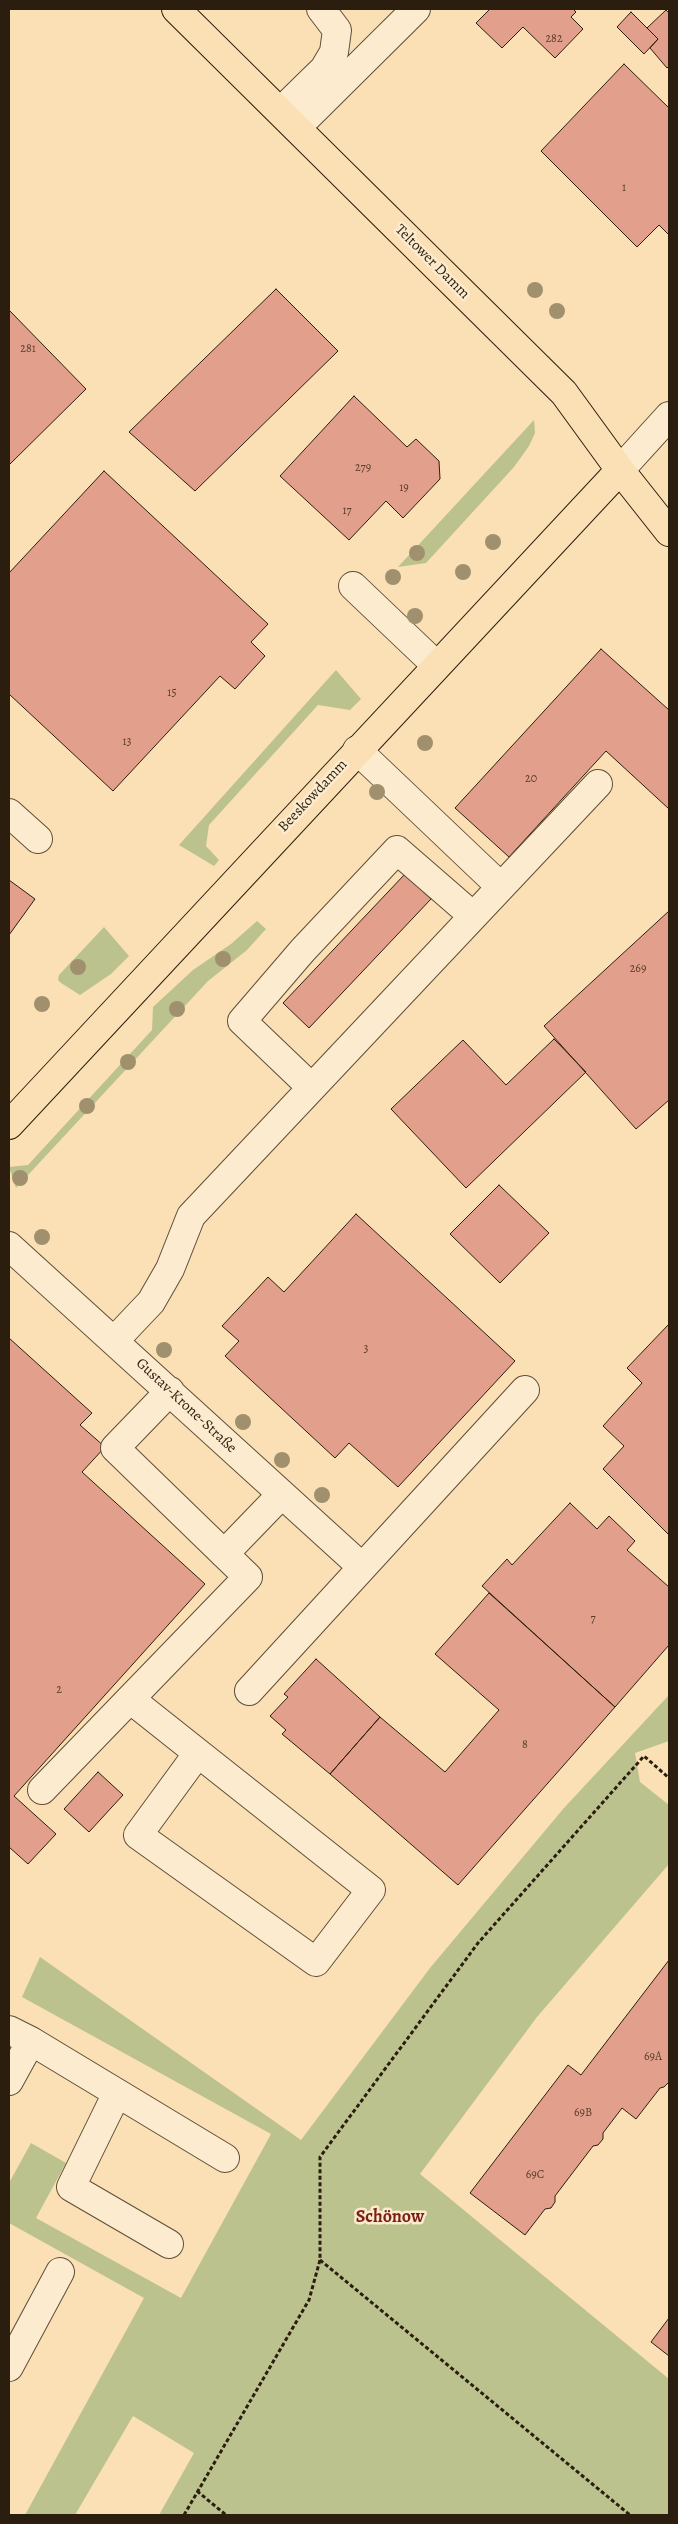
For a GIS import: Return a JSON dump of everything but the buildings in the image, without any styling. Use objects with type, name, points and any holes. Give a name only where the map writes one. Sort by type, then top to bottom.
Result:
[{"type":"main road","name":"Teltower Damm","points":[[176,9],[564,393],[620,470],[669,532]]},
{"type":"main road","name":"Beeskowdamm","points":[[9,1125],[436,665],[620,470]]},
{"type":"street","points":[[289,119],[334,52],[336,30],[321,9]]},
{"type":"street","points":[[289,119],[416,9]]},
{"type":"street","points":[[620,470],[669,416]]},
{"type":"street","points":[[354,586],[436,665]]},
{"type":"street","points":[[357,750],[500,886]]},
{"type":"street","points":[[114,1341],[151,1302],[170,1269],[191,1216],[598,784]]},
{"type":"street","points":[[9,813],[38,839]]},
{"type":"street","points":[[311,1087],[242,1021],[323,928],[397,850],[473,916]]},
{"type":"street","name":"Gustav-Krone-Straße","points":[[9,1246],[362,1567]]},
{"type":"street","points":[[249,1691],[525,1390]]},
{"type":"street","points":[[42,1790],[248,1577],[115,1448],[170,1391]]},
{"type":"street","points":[[224,1554],[281,1495]]},
{"type":"street","points":[[130,1699],[198,1753],[370,1890],[316,1962],[138,1835],[198,1753]]},
{"type":"street","points":[[9,2081],[20,2036],[225,2158]]},
{"type":"street","points":[[118,2093],[71,2187],[169,2244]]},
{"type":"street","points":[[9,2367],[60,2272]]},
{"type":"path","points":[[184,2515],[309,2300],[320,2260],[320,2157],[478,1943],[644,1756],[669,1778]]},
{"type":"path","points":[[320,2260],[630,2515]]},
{"type":"path","points":[[197,2491],[226,2515]]},
{"type":"green space","points":[[534,420],[535,433],[529,446],[514,467],[426,563],[398,567]]},
{"type":"green space","points":[[336,670],[361,699],[350,710],[318,705],[209,825],[206,846],[219,860],[214,866],[179,845]]},
{"type":"green space","points":[[257,921],[266,929],[247,950],[208,981],[16,1188],[9,1167],[28,1165],[152,1030],[153,1007],[193,970],[231,944]]},
{"type":"green space","points":[[104,927],[129,956],[111,974],[80,995],[61,983],[58,980],[59,975]]},
{"type":"green space","points":[[669,1695],[669,1741],[635,1753],[640,1782],[669,1805],[669,1864],[537,2017],[420,2174],[669,2379],[669,2515],[159,2515],[194,2453],[133,2416],[75,2515],[25,2515],[144,2298],[9,2223],[9,2183],[31,2143],[66,2163],[36,2218],[181,2298],[271,2134],[22,1997],[40,1957],[301,2140],[430,1968],[564,1808]]},
{"type":"district","name":"Schönow","points":[[390,2218]]}]
